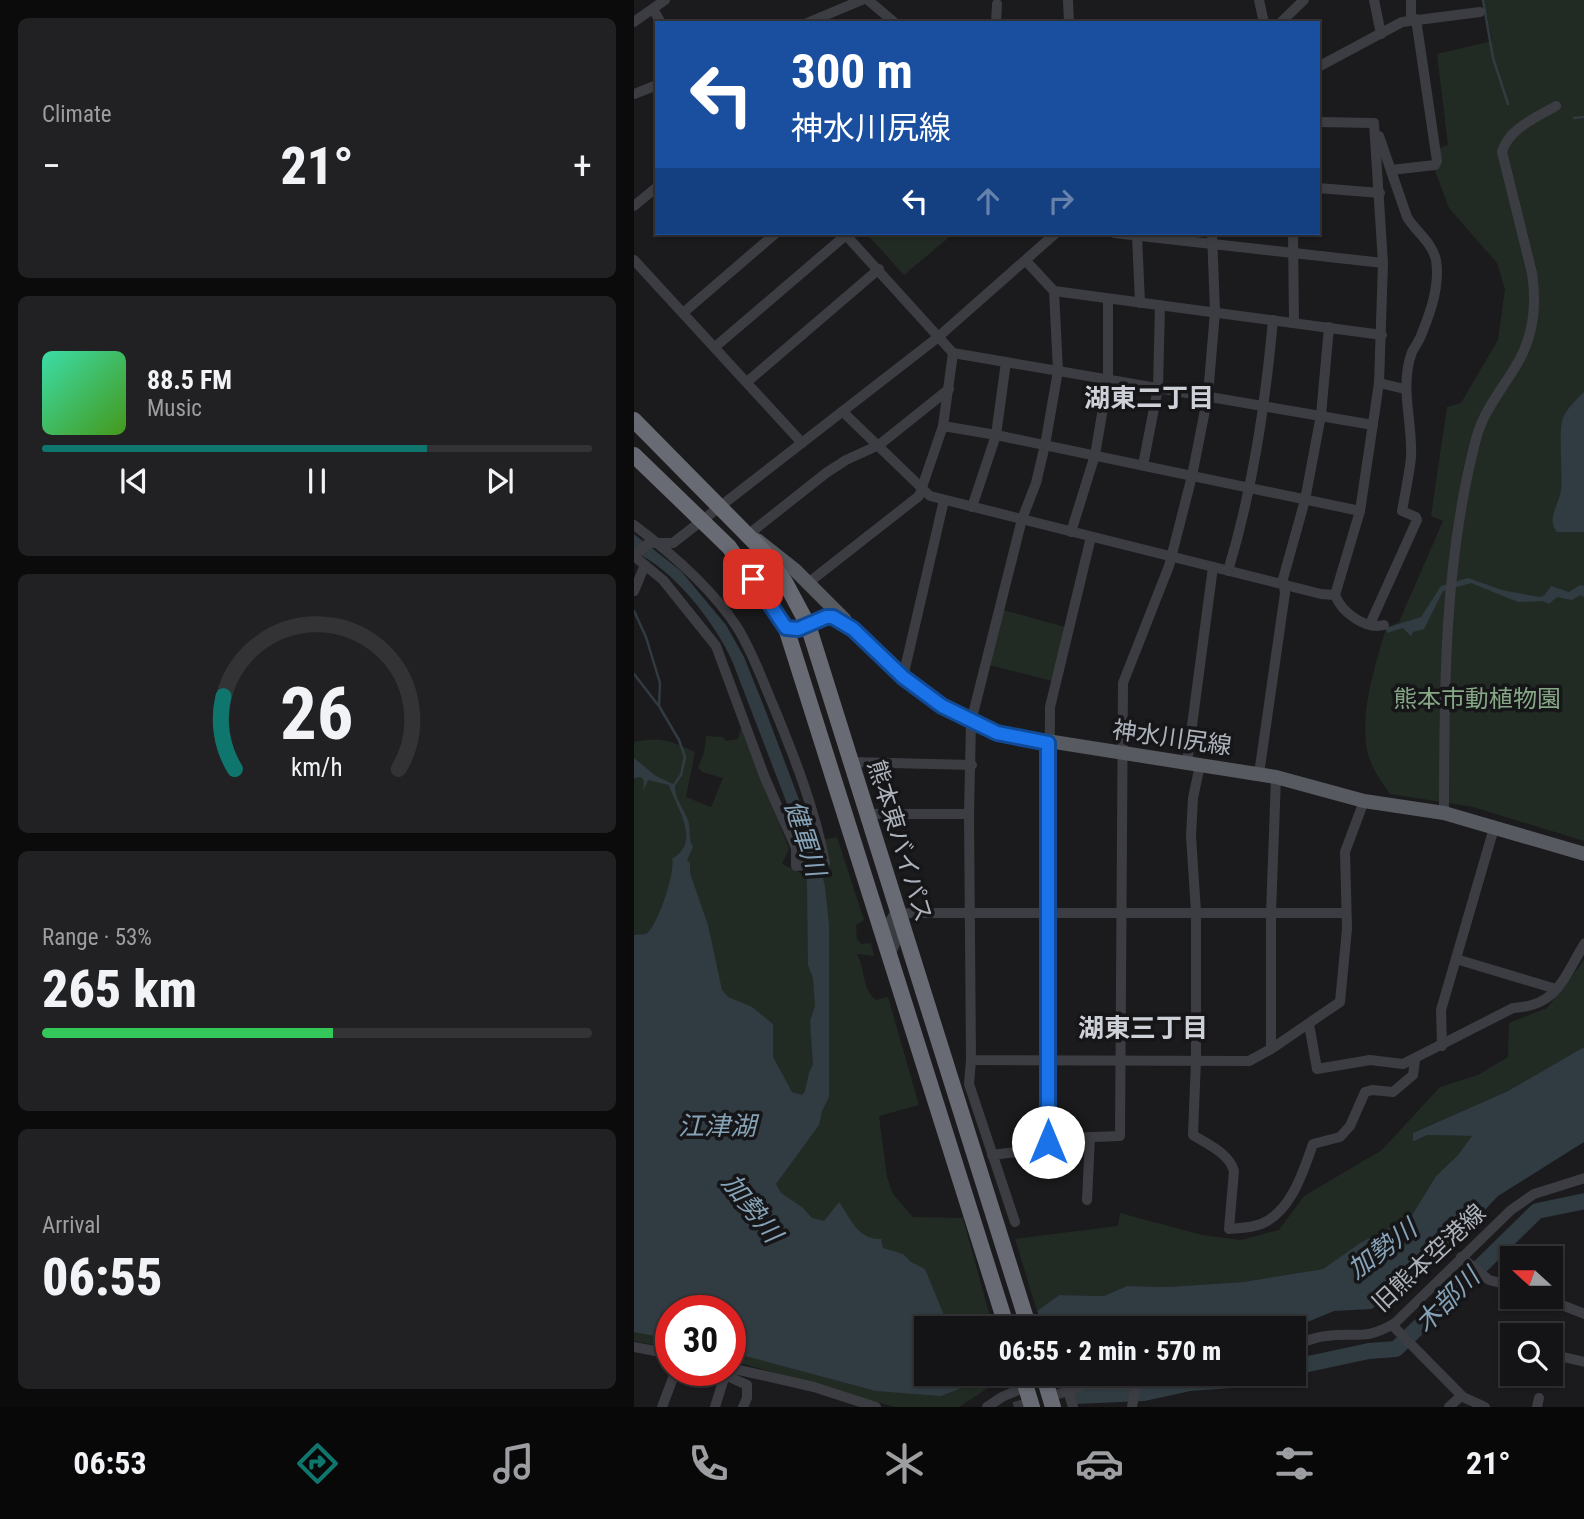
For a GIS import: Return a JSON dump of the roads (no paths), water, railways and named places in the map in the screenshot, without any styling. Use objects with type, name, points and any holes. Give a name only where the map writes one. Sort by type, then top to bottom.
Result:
[{"type":"highway","name":"熊本東バイパス","points":[[634,420],[764,552],[785,582],[808,625],[899,914],[961,1087],[989,1205],[1025,1316]]},
{"type":"highway","name":"熊本東バイパス","points":[[634,455],[729,547],[786,628],[1003,1316]]},
{"type":"highway","points":[[1026,1386],[1032,1407]]},
{"type":"highway","points":[[1049,1386],[1053,1407]]},
{"type":"main road","points":[[747,532],[774,551],[853,629]]},
{"type":"main road","name":"神水川尻線","points":[[786,628],[798,629],[826,617],[833,617],[853,629],[903,677],[935,702],[997,733],[1276,777],[1364,801],[1444,813],[1584,854]]},
{"type":"street","points":[[634,22],[666,0]]},
{"type":"street","points":[[812,21],[862,0]]},
{"type":"street","points":[[868,0],[893,21]]},
{"type":"street","points":[[1069,0],[1069,21]]},
{"type":"street","points":[[1259,0],[1264,21]]},
{"type":"street","points":[[1282,21],[1304,0]]},
{"type":"street","points":[[1374,0],[1381,34]]},
{"type":"street","points":[[1391,170],[1435,165],[1437,161],[1411,0]]},
{"type":"street","points":[[996,21],[997,4]]},
{"type":"street","points":[[653,9],[660,21]]},
{"type":"street","points":[[1320,66],[1414,20],[1480,12]]},
{"type":"street","points":[[634,94],[655,86]]},
{"type":"street","points":[[1444,813],[1447,612],[1462,508],[1476,438],[1482,422],[1523,352],[1534,316],[1532,272],[1502,152],[1512,133],[1556,106]]},
{"type":"street","points":[[1320,122],[1374,123]]},
{"type":"street","points":[[1370,624],[1417,520],[1402,511],[1411,458],[1410,422],[1405,389],[1413,351],[1433,304],[1437,281],[1436,261],[1431,245],[1414,228],[1407,216],[1374,123]]},
{"type":"street","points":[[1374,123],[1384,263],[1379,383],[1360,511],[1335,595],[1337,601],[1353,618],[1377,627],[1385,625]]},
{"type":"street","points":[[1320,188],[1380,193]]},
{"type":"street","points":[[634,206],[655,189]]},
{"type":"street","points":[[683,313],[774,235]]},
{"type":"street","points":[[715,347],[844,235]]},
{"type":"street","points":[[846,235],[953,354],[1373,425]]},
{"type":"street","points":[[634,525],[653,543],[685,567],[736,626],[757,667],[792,750],[822,843],[825,863],[796,866],[796,848],[765,778],[716,646],[663,580],[634,555],[653,543],[673,543],[937,338],[1054,235]]},
{"type":"street","points":[[1140,303],[1137,235],[1213,239],[1295,253],[1384,263]]},
{"type":"street","points":[[1293,235],[1294,323]]},
{"type":"street","points":[[992,1155],[1016,1152],[1067,1138],[1120,1136],[1123,683],[1171,557],[1192,475],[1207,395],[1215,312],[1213,239]]},
{"type":"street","points":[[634,260],[802,443]]},
{"type":"street","points":[[1026,261],[1054,291],[1382,335]]},
{"type":"street","points":[[747,382],[879,270]]},
{"type":"street","points":[[1015,1222],[992,1155],[961,1087],[971,1060],[971,722],[1022,519],[1036,482],[1045,445],[1058,370],[1054,291]]},
{"type":"street","points":[[1071,532],[1095,455],[1108,379],[1108,299]]},
{"type":"street","points":[[1143,465],[1158,388],[1160,305]]},
{"type":"street","points":[[1228,571],[1250,489],[1265,406],[1273,320]]},
{"type":"street","points":[[1259,774],[1286,585],[1283,579],[1305,500],[1321,415],[1329,327]]},
{"type":"street","points":[[808,583],[919,496],[943,426],[953,354]]},
{"type":"street","points":[[972,507],[996,435],[1006,362]]},
{"type":"street","points":[[1379,383],[1405,389]]},
{"type":"street","points":[[747,532],[826,473],[878,445],[949,389]]},
{"type":"street","points":[[843,412],[930,496],[1335,595]]},
{"type":"street","points":[[943,426],[1360,511]]},
{"type":"street","points":[[903,677],[944,500]]},
{"type":"street","points":[[1048,1142],[1050,707],[1091,537]]},
{"type":"street","points":[[634,590],[645,565]]},
{"type":"street","points":[[1213,567],[1193,764],[1190,836],[1196,912],[1193,1135],[1223,1154],[1232,1164],[1234,1171],[1229,1229],[1258,1225],[1271,1219],[1302,1177],[1313,1144],[1340,1137],[1350,1126],[1365,1092],[1393,1092],[1413,1075],[1415,1060]]},
{"type":"street","points":[[851,762],[972,765]]},
{"type":"street","points":[[1271,1049],[1276,777]]},
{"type":"street","points":[[971,1060],[1249,1060],[1309,1024],[1340,1002],[1346,951],[1345,852],[1364,801]]},
{"type":"street","points":[[867,814],[969,814]]},
{"type":"street","points":[[1442,1046],[1441,1010],[1494,828]]},
{"type":"street","points":[[890,955],[895,944],[890,921],[893,916],[899,914],[1346,913]]},
{"type":"street","points":[[1309,1024],[1317,1069],[1370,1060],[1403,1064],[1512,1008],[1532,1007],[1549,999],[1584,943]]},
{"type":"street","points":[[1456,959],[1556,989]]},
{"type":"street","points":[[1087,1200],[1090,1137]]},
{"type":"street","name":"旧熊本空港線","points":[[1306,1341],[1324,1336],[1370,1335],[1392,1325],[1511,1210],[1534,1194],[1584,1178]]},
{"type":"street","points":[[1461,1257],[1489,1280],[1500,1283]]},
{"type":"street","points":[[1563,1306],[1584,1314]]},
{"type":"street","points":[[1392,1325],[1461,1395],[1486,1407]]},
{"type":"street","points":[[638,1348],[655,1357]]},
{"type":"street","points":[[1563,1357],[1584,1362]]},
{"type":"street","points":[[746,1375],[842,1395],[876,1407]]},
{"type":"street","points":[[743,1407],[747,1398],[746,1384]]},
{"type":"street","points":[[662,1407],[669,1386]]},
{"type":"street","points":[[715,1407],[723,1386]]},
{"type":"street","points":[[987,1407],[1017,1386]]},
{"type":"street","points":[[1073,1406],[1067,1391],[1081,1386]]},
{"type":"street","points":[[1133,1404],[1136,1386]]},
{"type":"street","points":[[842,1395],[840,1401],[848,1407]]},
{"type":"street","points":[[1450,1407],[1461,1395]]},
{"type":"water","points":[[1584,392],[1584,532],[1557,532],[1553,517],[1561,490],[1563,418]]},
{"type":"water","name":"江津湖","points":[[634,534],[681,571],[726,625],[744,657],[815,842],[825,887],[829,924],[829,1097],[819,1125],[776,1184],[781,1193],[802,1207],[812,1218],[824,1221],[839,1202],[851,1221],[866,1236],[881,1239],[883,1248],[903,1254],[911,1262],[925,1269],[944,1316],[914,1316],[914,1386],[967,1386],[941,1396],[876,1391],[746,1356],[746,1295],[655,1295],[655,1336],[634,1332],[634,935],[646,934],[655,921],[668,886],[672,859],[681,852],[686,834],[685,824],[669,785],[648,780],[643,791],[644,781],[641,777],[634,778],[634,758],[656,776],[675,785],[677,798],[688,822],[693,847],[687,860],[708,925],[722,990],[728,997],[752,1007],[773,1024],[773,1057],[792,1092],[802,1095],[813,1064],[810,1021],[815,1006],[813,978],[808,965],[805,858],[799,835],[733,663],[716,632],[692,599],[664,571],[634,552]]},
{"type":"water","points":[[1468,578],[1502,590],[1539,597],[1544,596],[1551,586],[1569,592],[1580,585],[1584,586],[1584,597],[1581,595],[1572,600],[1557,597],[1549,604],[1543,601],[1518,602],[1471,583],[1443,591],[1424,629],[1413,632],[1411,636],[1403,628],[1387,633],[1386,628],[1421,617],[1441,586]]},
{"type":"water","name":"加勢川","points":[[1584,1047],[1584,1142],[1498,1196],[1448,1249],[1372,1309],[1334,1311],[1306,1323],[1306,1316],[1024,1316],[1037,1311],[1059,1295],[1104,1296],[1127,1286],[1167,1287],[1243,1282],[1323,1269],[1360,1243],[1412,1215],[1436,1176],[1458,1155],[1472,1136],[1427,1135],[1413,1142],[1413,1133],[1508,1091]]},
{"type":"waterway","points":[[1483,0],[1493,58],[1508,104]]},
{"type":"waterway","points":[[1574,118],[1585,117]]},
{"type":"waterway","points":[[634,611],[646,637],[660,683],[659,706],[679,740],[685,757],[681,775],[674,785]]},
{"type":"waterway","points":[[634,674],[658,705]]},
{"type":"waterway","name":"木部川","points":[[1306,1364],[1369,1351],[1396,1349],[1537,1211],[1585,1201]]},
{"type":"waterway","name":"木部川","points":[[1075,1396],[1144,1393],[1176,1386]]},
{"type":"tunnel","points":[[1014,1407],[1065,1392]]},
{"type":"district","name":"湖東二丁目","points":[[1149,398]]},
{"type":"district","name":"湖東三丁目","points":[[1143,1028]]},
{"type":"park label","name":"熊本市動植物園","points":[[1477,699]]},
{"type":"water label","name":"健軍川","points":[[805,838]]}]
